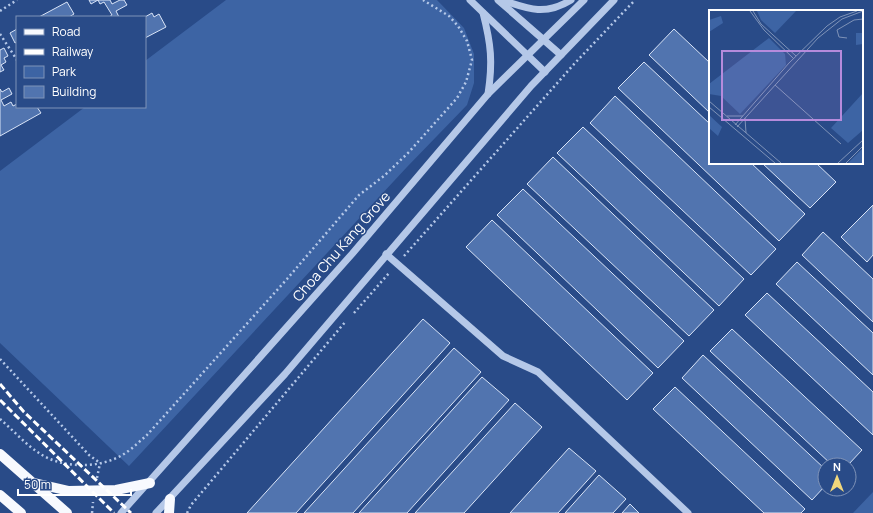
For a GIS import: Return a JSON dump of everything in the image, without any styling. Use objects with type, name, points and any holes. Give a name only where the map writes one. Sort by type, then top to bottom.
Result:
[{"type":"main road","points":[[0,454],[66,513]]},
{"type":"main road","points":[[30,482],[69,491],[116,490],[150,483]]},
{"type":"main road","points":[[0,495],[21,513]]},
{"type":"main road","points":[[169,513],[170,499]]},
{"type":"street","points":[[470,0],[545,72]]},
{"type":"street","points":[[498,0],[561,55]]},
{"type":"street","points":[[502,0],[530,10],[560,7],[570,0]]},
{"type":"street","name":"Choa Chu Kang Grove","points":[[121,513],[150,483],[352,254],[488,94],[584,0]]},
{"type":"street","points":[[156,513],[281,379],[386,254],[545,72],[614,0]]},
{"type":"street","points":[[483,12],[490,41],[491,55],[488,94]]},
{"type":"street","points":[[386,254],[503,356],[538,372],[688,513]]},
{"type":"path","points":[[0,11],[16,0]]},
{"type":"path","points":[[0,419],[40,454],[53,461],[77,466],[96,465],[123,455],[147,434],[287,280],[359,195],[384,176],[409,152],[457,98],[466,82],[472,60],[466,41],[458,26],[449,16],[423,0]]},
{"type":"path","points":[[353,314],[575,63],[635,0]]},
{"type":"path","points":[[0,34],[16,58]]},
{"type":"path","points":[[187,513],[192,505],[348,320]]},
{"type":"path","points":[[0,359],[90,455],[100,463]]},
{"type":"green space","points":[[226,0],[437,0],[464,28],[474,54],[474,83],[467,105],[407,167],[129,466],[0,343],[0,171],[84,108],[146,108],[146,60]]},
{"type":"green space","points":[[873,492],[873,513],[853,513]]},
{"type":"building","points":[[89,0],[98,0],[91,4]]},
{"type":"building","points":[[98,0],[110,0],[112,4],[120,0],[124,0],[127,5],[116,11],[118,16],[110,16],[112,15],[104,2],[100,4]]},
{"type":"building","points":[[67,2],[74,14],[71,16],[41,16]]},
{"type":"building","points":[[152,13],[154,17],[159,14],[166,27],[146,37],[146,16]]},
{"type":"building","points":[[674,29],[709,62],[709,112],[649,55]]},
{"type":"building","points":[[16,30],[16,42],[15,43],[10,33]]},
{"type":"building","points":[[4,48],[8,56],[4,58],[6,62],[1,65],[4,70],[0,72],[0,50]]},
{"type":"building","points":[[644,62],[709,123],[709,164],[752,164],[805,214],[779,241],[618,88]]},
{"type":"building","points":[[9,88],[12,94],[1,100],[4,106],[11,102],[13,106],[16,104],[16,108],[38,108],[41,113],[0,136],[0,89],[2,92]]},
{"type":"building","points":[[615,96],[776,249],[751,275],[590,123]]},
{"type":"building","points":[[583,127],[744,279],[719,306],[557,153]]},
{"type":"building","points":[[553,157],[714,310],[689,336],[527,184]]},
{"type":"building","points":[[763,164],[817,164],[836,182],[810,208]]},
{"type":"building","points":[[523,189],[684,341],[658,368],[497,215]]},
{"type":"building","points":[[873,205],[873,255],[867,262],[841,237]]},
{"type":"building","points":[[492,220],[653,373],[627,400],[466,247]]},
{"type":"building","points":[[823,232],[873,279],[873,322],[802,255]]},
{"type":"building","points":[[797,262],[873,333],[873,375],[776,284]]},
{"type":"building","points":[[767,293],[873,392],[873,435],[745,315]]},
{"type":"building","points":[[423,319],[450,343],[296,513],[247,513]]},
{"type":"building","points":[[732,329],[862,450],[855,457],[823,457],[710,351]]},
{"type":"building","points":[[454,348],[481,372],[353,513],[304,513]]},
{"type":"building","points":[[703,355],[817,462],[817,495],[812,500],[682,378]]},
{"type":"building","points":[[482,377],[509,400],[407,513],[359,513]]},
{"type":"building","points":[[675,387],[805,509],[801,513],[764,513],[653,409]]},
{"type":"building","points":[[515,403],[542,427],[464,513],[415,513]]},
{"type":"building","points":[[569,448],[596,471],[558,513],[510,513]]},
{"type":"building","points":[[599,475],[626,499],[613,513],[565,513]]},
{"type":"building","points":[[630,504],[639,513],[622,513]]},
{"type":"railway","points":[[0,384],[24,412],[131,513]]},
{"type":"railway","points":[[0,400],[114,513]]}]
